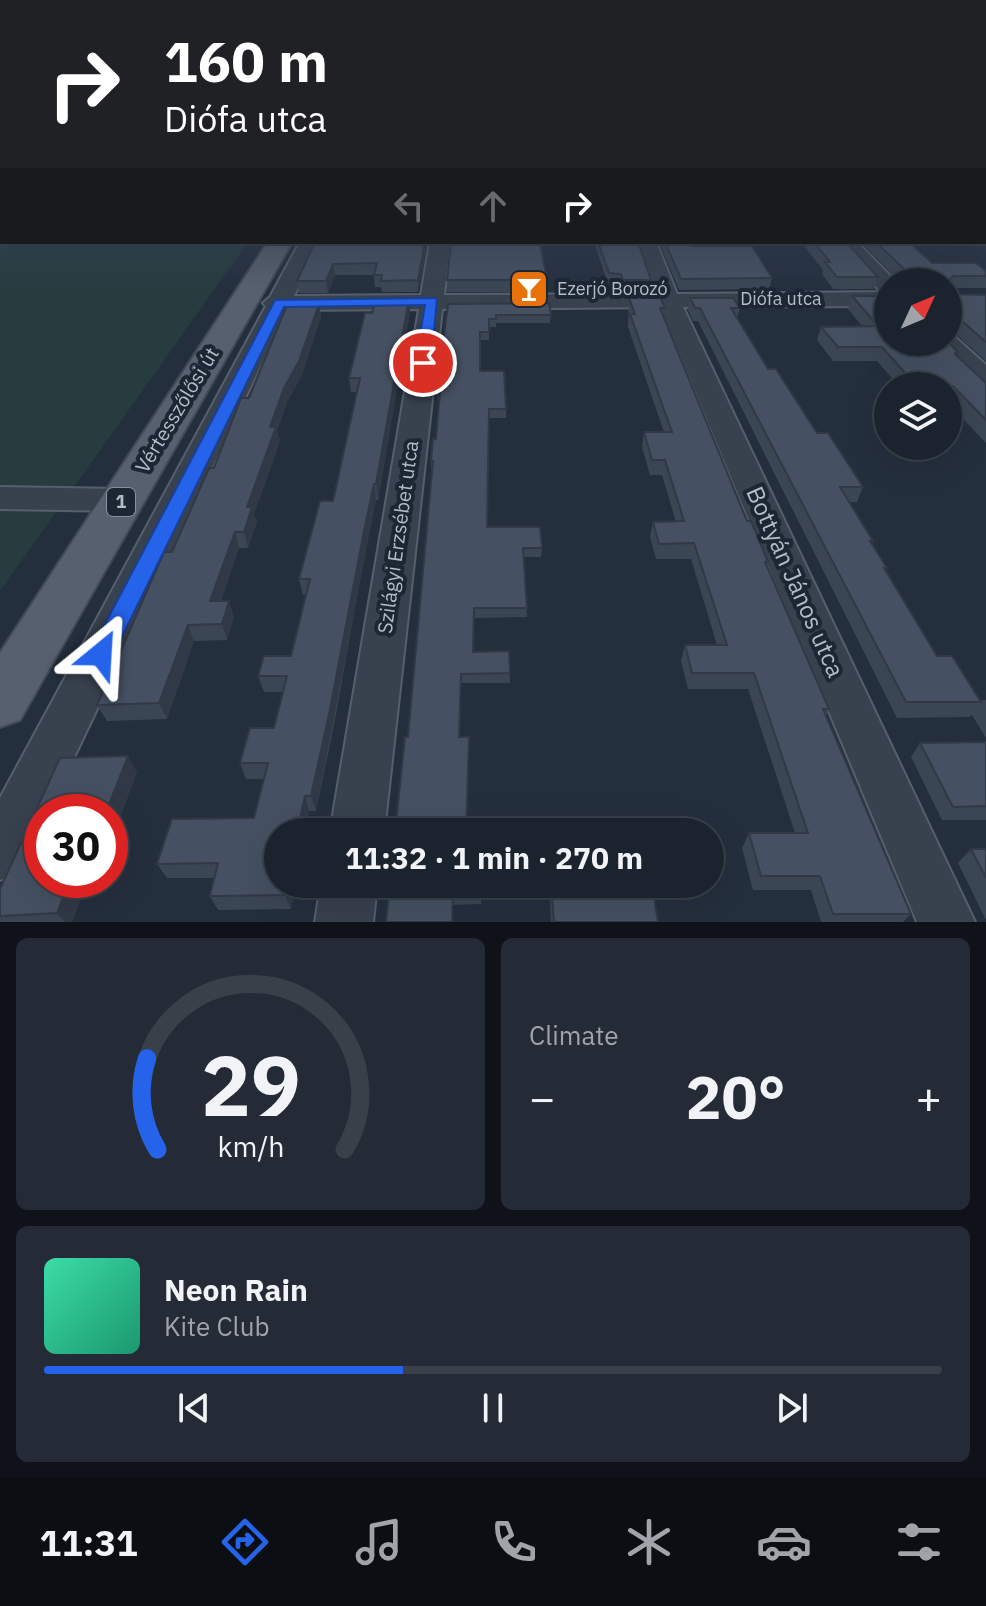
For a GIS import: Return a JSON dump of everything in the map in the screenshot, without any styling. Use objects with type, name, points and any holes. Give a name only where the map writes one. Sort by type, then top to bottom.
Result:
[{"type":"main road","name":"Vértesszőlősi út","points":[[0,702],[122,500],[261,303],[279,244]]},
{"type":"street","name":"Vértesszőlősi út","points":[[0,853],[261,303],[308,244]]},
{"type":"street","name":"Szilágyi Erzsébet utca","points":[[359,818],[440,244]]},
{"type":"street","name":"Bottyán János utca","points":[[647,244],[668,300],[946,922]]},
{"type":"street","points":[[848,244],[874,271]]},
{"type":"street","name":"Diófa utca","points":[[261,303],[874,299]]},
{"type":"street","points":[[961,356],[986,380]]},
{"type":"street","points":[[0,498],[122,500]]},
{"type":"street","points":[[344,922],[347,898]]},
{"type":"green space","points":[[0,244],[247,244],[0,591]]},
{"type":"building","points":[[314,244],[425,244],[418,280],[381,281],[382,275],[374,275],[377,263],[333,264],[326,281],[297,281]]},
{"type":"building","points":[[451,244],[540,244],[547,280],[447,280]]},
{"type":"building","points":[[599,244],[639,244],[651,280],[623,280],[621,274],[609,273]]},
{"type":"building","points":[[666,244],[752,246],[772,278],[681,279]]},
{"type":"building","points":[[816,244],[848,244],[874,273],[874,277],[837,277],[825,262],[830,262]]},
{"type":"building","points":[[878,244],[911,244],[932,263],[976,263],[986,271],[986,276],[962,276],[962,268],[903,268]]},
{"type":"building","points":[[962,294],[986,295],[986,342],[963,322]]},
{"type":"building","points":[[852,296],[874,296],[874,321]]},
{"type":"building","points":[[660,297],[665,308],[660,308],[747,521],[751,521],[768,562],[765,562],[829,709],[823,709],[911,914],[833,914],[820,876],[761,876],[749,833],[808,833],[754,673],[692,673],[685,645],[727,645],[694,543],[659,544],[653,522],[684,521],[665,460],[652,460],[644,432],[672,432],[630,314],[635,314],[629,298]]},
{"type":"building","points":[[690,298],[733,298],[740,308],[731,308],[768,369],[776,369],[817,433],[828,433],[863,487],[840,487],[937,656],[952,656],[981,702],[906,702],[700,308],[695,308]]},
{"type":"building","points":[[409,299],[376,484],[311,796],[305,796],[300,818],[264,818],[264,895],[210,896],[218,863],[157,864],[172,819],[254,818],[268,763],[240,763],[250,728],[274,728],[287,676],[258,676],[264,656],[291,656],[310,579],[299,579],[320,501],[333,501],[360,378],[349,378],[365,313],[372,313],[376,300]]},
{"type":"building","points":[[289,300],[318,300],[316,304],[319,304],[299,361],[284,388],[270,427],[276,427],[247,507],[252,507],[244,532],[235,532],[210,601],[229,601],[222,624],[188,625],[159,703],[97,705],[164,552],[172,552],[209,468],[214,468],[241,398],[249,398]]},
{"type":"building","points":[[549,303],[551,315],[496,315],[496,319],[489,319],[489,332],[480,332],[480,371],[504,371],[506,409],[489,409],[487,527],[540,527],[542,548],[523,548],[527,608],[474,608],[473,652],[509,651],[510,673],[461,674],[459,737],[469,737],[466,818],[396,818],[405,737],[408,737],[433,439],[436,439],[440,392],[437,392],[448,304]]},
{"type":"building","points":[[874,326],[874,347],[838,347],[821,327]]},
{"type":"building","points":[[890,356],[957,356],[986,383],[986,420],[962,395],[962,372],[904,372]]},
{"type":"building","points":[[986,742],[986,806],[953,807],[920,743]]},
{"type":"building","points":[[128,756],[113,794],[44,794],[60,758]]},
{"type":"building","points":[[24,837],[24,898],[63,898],[57,913],[0,916],[0,889]]},
{"type":"building","points":[[971,849],[986,849],[986,878]]},
{"type":"building","points":[[389,898],[453,898],[452,922],[386,922]]},
{"type":"building","points":[[552,898],[654,898],[658,922],[554,922]]},
{"type":"place","name":"Ezerjó Borozó","points":[[529,289]]},
{"type":"route","points":[[101,654],[280,303],[432,301],[423,363]]}]
